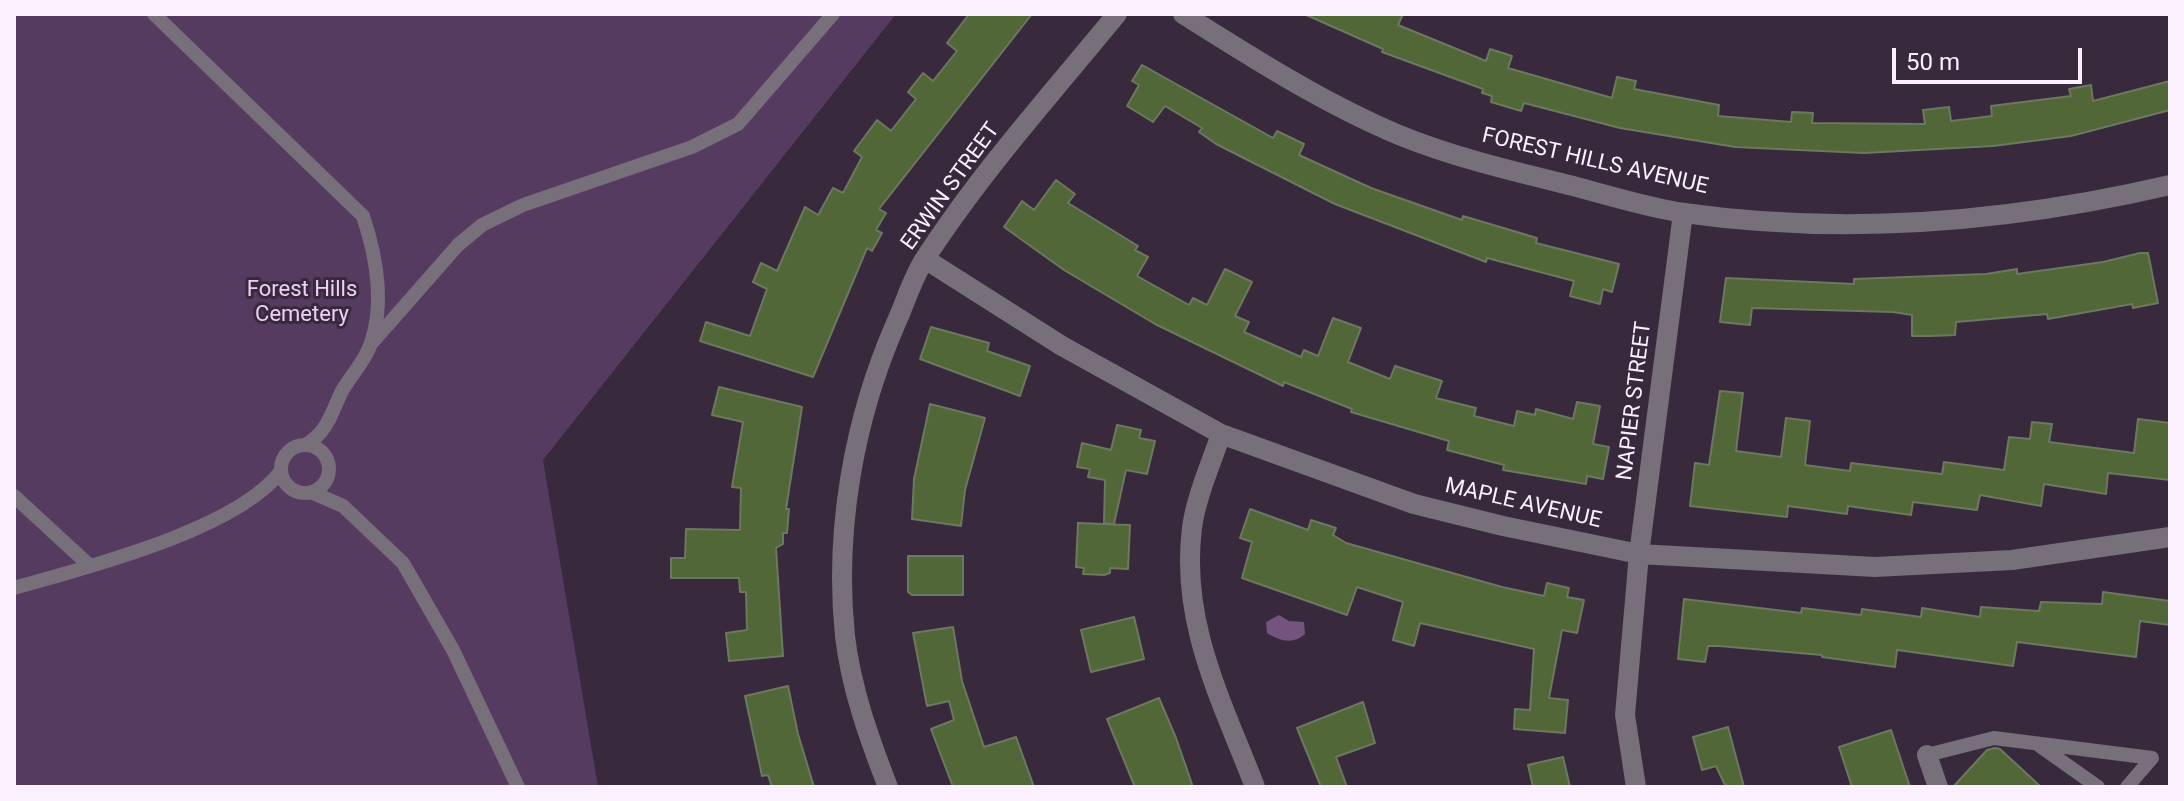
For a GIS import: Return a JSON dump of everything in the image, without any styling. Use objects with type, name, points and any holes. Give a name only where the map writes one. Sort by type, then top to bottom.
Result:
[{"type":"street","name":"ERWIN STREET","points":[[888,787],[863,722],[845,637],[842,547],[852,461],[880,359],[925,259],[1029,120],[1117,14]]},
{"type":"street","name":"FOREST HILLS AVENUE","points":[[1183,14],[1280,75],[1400,135],[1522,174],[1683,213],[1838,224],[1927,222],[2023,215],[2170,185]]},
{"type":"street","name":"NAPIER STREET","points":[[1636,787],[1625,715],[1639,554],[1683,213]]},
{"type":"street","name":"MAPLE AVENUE","points":[[925,259],[1062,346],[1221,434],[1414,504],[1639,554],[1875,567],[2012,560],[2170,537]]},
{"type":"street","points":[[1221,434],[1193,525],[1188,581],[1199,642],[1255,787]]},
{"type":"street","points":[[1927,755],[1938,787]]},
{"type":"lane","points":[[154,14],[363,216],[377,256],[377,304],[371,344]]},
{"type":"lane","points":[[14,588],[185,533],[250,499],[271,484],[281,471],[285,455],[319,437],[371,344],[458,245],[482,225],[523,205],[692,147],[738,124],[833,14]]},
{"type":"lane","points":[[311,492],[325,483],[326,427]]},
{"type":"lane","points":[[305,445],[327,461],[333,490],[343,506],[403,563],[453,650],[518,787]]},
{"type":"lane","points":[[281,471],[288,486],[295,491]]},
{"type":"lane","points":[[250,499],[272,492],[311,492],[343,506]]},
{"type":"lane","points":[[14,496],[90,566]]},
{"type":"lane","points":[[1927,755],[1994,738],[2152,758],[2127,787]]},
{"type":"lane","points":[[2037,743],[2098,787]]},
{"type":"green space","name":"Forest Hills Cemetery","points":[[14,14],[896,14],[543,460],[598,787],[14,787]]},
{"type":"shaded area","points":[[1279,615],[1289,621],[1304,622],[1305,634],[1296,640],[1286,641],[1267,633],[1266,622]]},
{"type":"building","points":[[969,14],[1032,14],[879,209],[886,213],[876,230],[882,233],[872,251],[867,248],[813,377],[700,341],[706,322],[750,336],[767,289],[753,282],[761,263],[777,271],[805,207],[818,215],[833,188],[843,193],[862,157],[854,151],[877,120],[891,131],[916,99],[908,92],[923,73],[933,81],[957,51],[947,43]]},
{"type":"building","points":[[1304,14],[1403,14],[1398,25],[1486,61],[1490,49],[1512,56],[1508,68],[1612,98],[1617,77],[1636,81],[1634,89],[1719,105],[1718,116],[1791,122],[1792,112],[1813,113],[1812,123],[1925,124],[1923,110],[1949,107],[1951,121],[1992,116],[1991,106],[2071,96],[2069,89],[2091,85],[2093,101],[2170,81],[2170,110],[2071,136],[1993,146],[1864,153],[1735,147],[1620,128],[1524,103],[1521,111],[1491,102],[1492,96],[1482,93],[1483,89],[1382,52],[1383,49]]},
{"type":"building","points":[[1142,65],[1273,138],[1277,131],[1304,144],[1299,155],[1371,188],[1462,220],[1463,216],[1537,238],[1536,243],[1619,264],[1612,292],[1603,289],[1600,304],[1570,296],[1574,281],[1487,258],[1486,262],[1335,204],[1216,144],[1199,132],[1202,128],[1165,106],[1153,122],[1127,106],[1139,85],[1132,81]]},
{"type":"building","points":[[1056,180],[1075,194],[1068,203],[1138,246],[1135,250],[1148,257],[1137,276],[1189,305],[1193,298],[1207,305],[1225,269],[1252,282],[1235,316],[1249,322],[1244,332],[1301,357],[1304,350],[1318,356],[1333,318],[1361,328],[1348,362],[1390,379],[1395,366],[1442,381],[1436,398],[1476,408],[1474,416],[1514,426],[1517,411],[1535,415],[1536,409],[1573,419],[1577,402],[1600,406],[1593,444],[1609,447],[1603,479],[1587,476],[1586,484],[1503,470],[1504,465],[1447,450],[1449,441],[1351,412],[1352,409],[1284,382],[1283,386],[1155,324],[1064,270],[1004,227],[1022,201],[1034,210]]},
{"type":"building","points":[[2148,253],[2158,303],[2133,308],[2132,304],[2048,319],[2047,314],[1956,322],[1955,335],[1912,336],[1912,315],[1893,312],[1752,308],[1750,325],[1720,322],[1726,278],[1854,284],[1854,279],[1986,274],[2017,269],[2017,274],[2103,262]]},
{"type":"building","points":[[931,327],[989,343],[987,351],[1030,366],[1020,396],[920,359]]},
{"type":"building","points":[[719,387],[802,407],[786,509],[789,509],[787,533],[783,533],[783,544],[776,548],[783,656],[729,661],[726,633],[747,630],[746,592],[740,592],[739,578],[671,578],[671,558],[685,558],[686,529],[740,530],[741,488],[732,487],[743,422],[712,415]]},
{"type":"building","points":[[1720,391],[1743,393],[1736,451],[1781,457],[1786,418],[1810,421],[1805,465],[1850,471],[1851,463],[1942,474],[1944,462],[2004,470],[2009,437],[2030,439],[2032,422],[2052,424],[2049,442],[2134,453],[2138,419],[2170,423],[2170,480],[2108,473],[2106,494],[2044,484],[2041,506],[1980,495],[1977,510],[1913,502],[1911,515],[1848,506],[1847,514],[1788,506],[1787,517],[1690,506],[1695,463],[1709,465]]},
{"type":"building","points":[[930,404],[985,418],[965,490],[961,526],[912,519],[914,479]]},
{"type":"building","points":[[1117,425],[1141,430],[1139,438],[1155,441],[1147,474],[1126,470],[1114,524],[1104,523],[1105,480],[1088,477],[1090,469],[1077,467],[1082,443],[1111,450]]},
{"type":"building","points":[[1250,509],[1308,530],[1311,520],[1336,528],[1333,535],[1346,543],[1502,587],[1544,596],[1547,583],[1569,588],[1567,597],[1584,600],[1577,633],[1562,630],[1549,698],[1568,700],[1565,733],[1514,729],[1515,709],[1530,710],[1534,649],[1420,623],[1414,646],[1393,640],[1403,602],[1357,587],[1347,615],[1242,578],[1252,542],[1240,538]]},
{"type":"building","points":[[1078,523],[1130,525],[1128,569],[1110,568],[1110,573],[1104,575],[1083,574],[1084,568],[1076,567]]},
{"type":"building","points":[[908,556],[963,556],[963,595],[912,595],[908,592]]},
{"type":"building","points":[[2103,592],[2170,601],[2170,625],[2140,621],[2136,657],[2017,642],[2013,666],[1897,650],[1895,667],[1822,655],[1719,646],[1708,646],[1705,662],[1678,659],[1684,599],[1801,613],[1802,608],[1861,615],[1862,609],[1921,617],[1922,608],[1980,617],[1981,607],[2039,611],[2041,602],[2102,604]]},
{"type":"building","points":[[1134,617],[1144,659],[1091,672],[1081,630]]},
{"type":"building","points":[[953,627],[962,681],[984,747],[1016,737],[1034,787],[953,787],[931,729],[954,720],[949,701],[927,706],[913,633]]},
{"type":"building","points":[[788,686],[814,787],[772,787],[768,775],[762,776],[745,696]]},
{"type":"building","points":[[1159,698],[1193,787],[1135,787],[1107,719]]},
{"type":"building","points":[[1363,702],[1375,743],[1336,757],[1347,787],[1321,787],[1297,728]]},
{"type":"building","points":[[1728,727],[1744,787],[1726,787],[1716,766],[1702,770],[1693,737]]},
{"type":"building","points":[[1891,730],[1910,787],[1852,787],[1839,747]]},
{"type":"building","points":[[2000,749],[2041,787],[1953,787],[1987,750]]},
{"type":"building","points":[[1563,757],[1570,787],[1533,787],[1528,765]]}]
